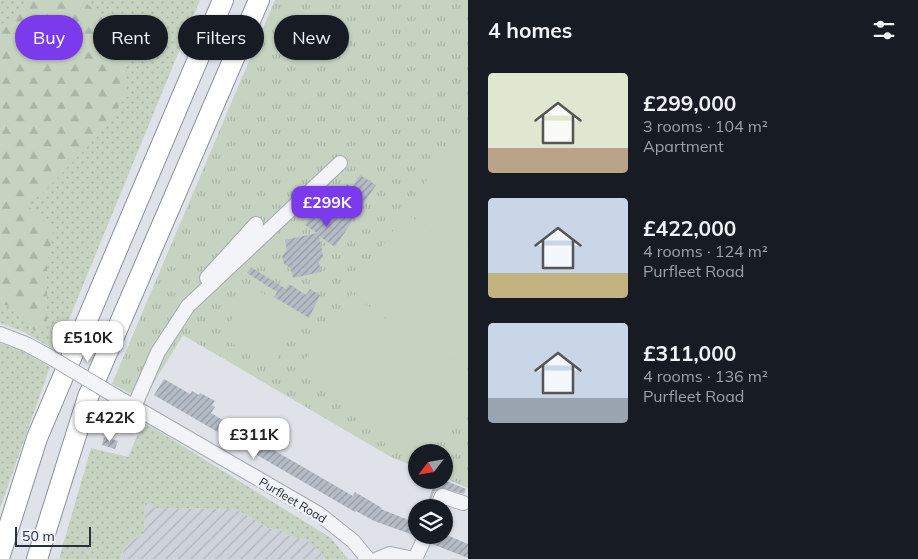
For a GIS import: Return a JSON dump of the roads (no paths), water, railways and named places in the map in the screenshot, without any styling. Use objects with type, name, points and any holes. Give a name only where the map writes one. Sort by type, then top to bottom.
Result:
[{"type":"highway","points":[[0,555],[37,438],[222,0]]},
{"type":"highway","points":[[37,559],[52,504],[88,397],[259,0]]},
{"type":"street","points":[[188,306],[340,163]]},
{"type":"street","points":[[134,407],[158,352],[188,306],[215,268],[256,224]]},
{"type":"street","name":"Purfleet Road","points":[[0,334],[26,344],[50,357],[319,514],[353,541],[368,559]]},
{"type":"street","points":[[441,499],[442,496],[451,499]]},
{"type":"street","points":[[453,500],[463,503]]},
{"type":"street","points":[[378,559],[390,554],[415,559],[422,544]]}]
